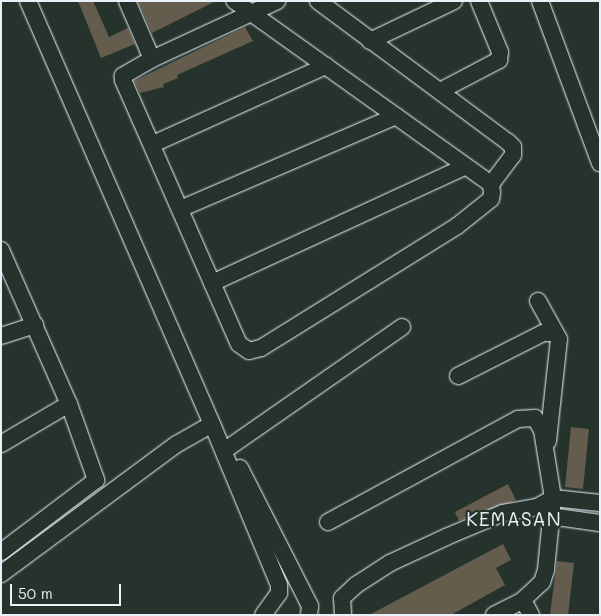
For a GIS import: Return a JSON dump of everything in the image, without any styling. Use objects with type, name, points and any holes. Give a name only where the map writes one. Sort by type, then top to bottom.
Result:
[{"type":"street","points":[[28,1],[212,424],[263,508],[310,606],[309,615]]},
{"type":"street","points":[[127,1],[152,59]]},
{"type":"street","points":[[234,1],[396,116],[464,167],[491,184]]},
{"type":"street","points":[[277,1],[152,59],[123,76],[123,80],[239,344],[248,351],[261,348],[457,226],[491,199],[491,184],[513,155],[513,147],[318,1]]},
{"type":"street","points":[[370,41],[454,1]]},
{"type":"street","points":[[440,91],[499,60],[500,52],[478,1]]},
{"type":"street","points":[[540,1],[600,162]]},
{"type":"street","points":[[152,144],[326,66]]},
{"type":"street","points":[[180,210],[396,116]]},
{"type":"street","points":[[212,283],[464,167]]},
{"type":"street","points":[[1,250],[69,404],[96,480],[1,552]]},
{"type":"street","points":[[538,301],[559,339],[546,456]]},
{"type":"street","points":[[1,336],[35,325]]},
{"type":"street","points":[[224,444],[402,327]]},
{"type":"street","points":[[458,376],[543,333],[554,333]]},
{"type":"street","points":[[1,444],[69,404]]},
{"type":"street","points":[[328,522],[525,416],[535,418],[542,430],[553,498],[542,582],[523,600],[494,615]]},
{"type":"street","points":[[1,574],[177,444],[212,424]]},
{"type":"street","points":[[224,444],[280,585],[279,593],[263,615]]},
{"type":"street","points":[[343,615],[342,598],[356,585],[390,563],[503,513],[537,507],[553,498],[600,503]]},
{"type":"street","points":[[537,507],[550,516],[600,523]]},
{"type":"street","points":[[523,600],[531,615]]},
{"type":"building","points":[[78,1],[93,1],[109,37],[128,28],[135,44],[101,58]]},
{"type":"building","points":[[139,1],[216,1],[152,33],[138,2]]},
{"type":"building","points":[[245,27],[253,41],[177,75],[178,78],[163,84],[164,87],[140,93],[134,81]]},
{"type":"building","points":[[571,427],[589,429],[583,489],[565,487]]},
{"type":"building","points":[[508,484],[516,500],[459,521],[455,512]]},
{"type":"building","points":[[503,544],[511,560],[496,568],[505,585],[451,615],[369,615]]},
{"type":"building","points":[[557,561],[574,563],[568,615],[550,615]]},
{"type":"district","name":"KEMASAN","points":[[514,519]]}]
